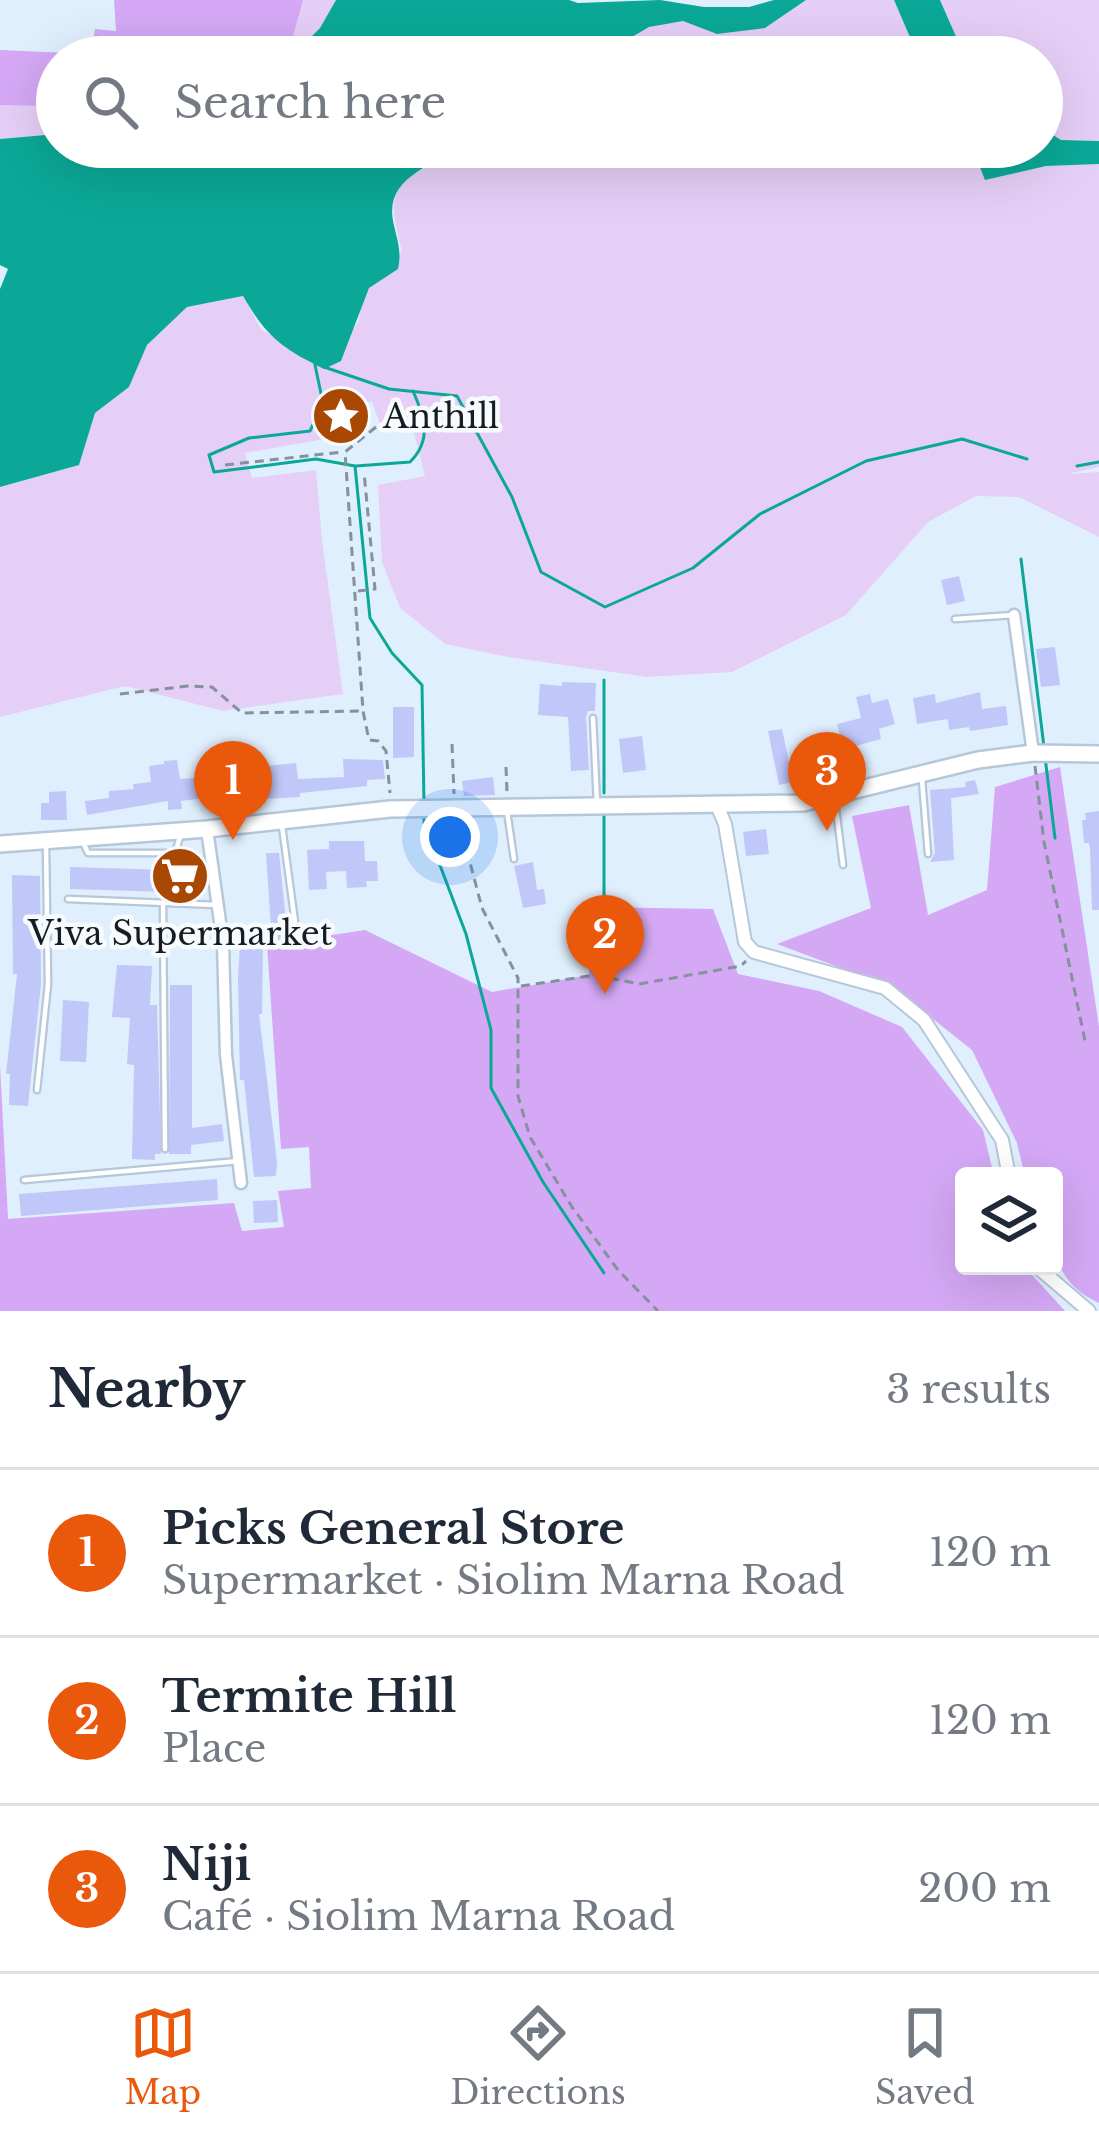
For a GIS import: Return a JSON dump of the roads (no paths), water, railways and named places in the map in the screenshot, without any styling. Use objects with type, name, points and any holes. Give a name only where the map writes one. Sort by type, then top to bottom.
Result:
[{"type":"main road","points":[[0,844],[390,809],[803,803],[978,760],[1033,753],[1099,754]]},
{"type":"street","points":[[1014,615],[1033,753]]},
{"type":"street","points":[[717,806],[725,824],[745,942],[754,952],[885,988],[924,1020],[1002,1140],[1007,1167]]},
{"type":"street","points":[[207,829],[223,943],[226,1055],[241,1183]]},
{"type":"street","points":[[1047,1275],[1089,1311]]},
{"type":"lane","points":[[955,619],[1014,615]]},
{"type":"lane","points":[[593,718],[597,804]]},
{"type":"lane","points":[[922,774],[928,854]]},
{"type":"lane","points":[[835,795],[843,866]]},
{"type":"lane","points":[[507,806],[514,859]]},
{"type":"lane","points":[[282,820],[295,922]]},
{"type":"lane","points":[[37,1090],[48,984],[46,840]]},
{"type":"lane","points":[[68,899],[217,905]]},
{"type":"lane","points":[[163,903],[165,1149]]},
{"type":"lane","points":[[24,1180],[238,1161]]},
{"type":"waterway","points":[[315,365],[323,403],[310,431],[249,438],[209,455],[214,472],[316,459],[355,466],[370,618],[392,653],[422,685],[424,804]]},
{"type":"waterway","points":[[324,367],[389,389],[457,396],[512,497],[541,572],[605,607],[693,568],[760,514],[866,461],[962,439],[1027,459]]},
{"type":"waterway","points":[[356,466],[410,462],[417,454],[424,428],[413,391]]},
{"type":"waterway","points":[[1077,466],[1099,462]]},
{"type":"waterway","points":[[1021,559],[1044,747]]},
{"type":"waterway","points":[[604,680],[604,793]]},
{"type":"waterway","points":[[1045,757],[1055,838]]},
{"type":"waterway","points":[[424,814],[466,934],[491,1030],[491,1088],[543,1182],[604,1273]]},
{"type":"waterway","points":[[604,815],[604,899]]},
{"type":"place","name":"Anthill","points":[[341,416]]},
{"type":"place","name":"Niji","points":[[827,831]]},
{"type":"place","name":"Picks General Store","points":[[233,840]]},
{"type":"place","name":"Viva Supermarket","points":[[180,876]]},
{"type":"place","name":"Termite Hill","points":[[605,994]]}]
